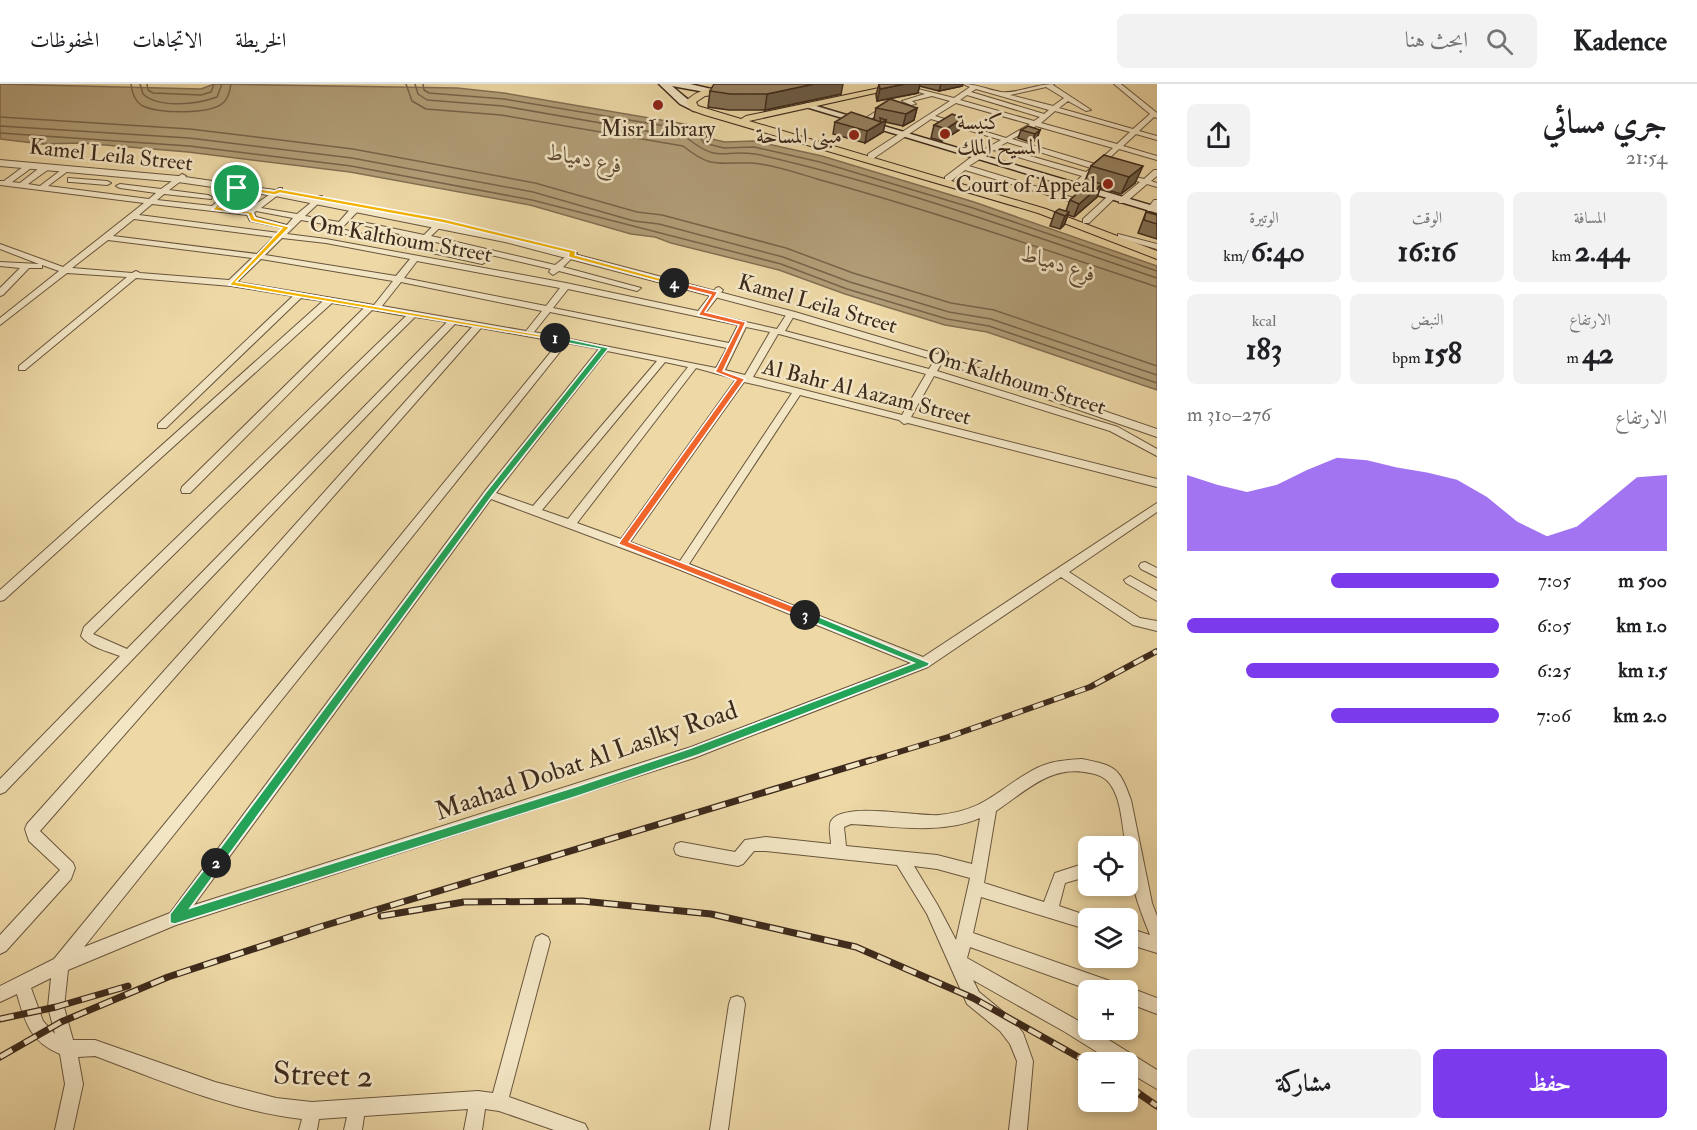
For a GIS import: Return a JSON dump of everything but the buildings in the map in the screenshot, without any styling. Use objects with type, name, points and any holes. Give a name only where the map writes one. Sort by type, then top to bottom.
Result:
[{"type":"main road","points":[[663,84],[716,91]]},
{"type":"main road","points":[[694,108],[691,102],[694,97],[716,91],[783,84]]},
{"type":"main road","points":[[735,119],[770,116],[809,105],[908,84]]},
{"type":"main road","points":[[673,87],[679,101],[694,108],[1042,212],[1157,251]]},
{"type":"main road","points":[[809,105],[1078,188],[1155,207]]},
{"type":"main road","points":[[770,116],[767,122],[779,128],[1086,221],[1157,251]]},
{"type":"street","points":[[908,84],[1157,158]]},
{"type":"street","points":[[1003,94],[1048,84],[1087,108],[1061,111]]},
{"type":"street","points":[[1058,212],[1071,200],[1096,167],[1155,115],[1117,84]]},
{"type":"street","points":[[871,156],[956,100],[973,85],[1157,138]]},
{"type":"street","points":[[913,104],[905,101],[933,93]]},
{"type":"street","points":[[966,93],[1044,116]]},
{"type":"street","points":[[948,178],[1005,139],[1036,123],[1069,97]]},
{"type":"street","points":[[1005,105],[1015,98]]},
{"type":"street","points":[[986,109],[996,102]]},
{"type":"street","points":[[1022,110],[1032,102]]},
{"type":"street","points":[[862,122],[888,106]]},
{"type":"street","points":[[930,117],[1157,185]]},
{"type":"street","points":[[1052,153],[1059,147]]},
{"type":"street","points":[[994,148],[1088,175]]},
{"type":"street","points":[[1067,158],[1075,151]]},
{"type":"street","name":"Kamel Leila Street","points":[[1,162],[119,173],[159,180],[180,177],[222,186],[277,192]]},
{"type":"street","name":"Kamel Leila Street","points":[[1,162],[180,177],[376,210]]},
{"type":"street","points":[[2,184],[30,166]]},
{"type":"street","points":[[21,186],[46,167]]},
{"type":"street","points":[[964,167],[1071,200]]},
{"type":"street","points":[[41,188],[65,169]]},
{"type":"street","points":[[58,189],[84,170]]},
{"type":"street","points":[[1086,221],[1157,172]]},
{"type":"street","points":[[95,193],[119,173]]},
{"type":"street","points":[[0,322],[180,177]]},
{"type":"street","points":[[109,195],[120,186],[140,178]]},
{"type":"street","points":[[71,180],[107,183]]},
{"type":"street","points":[[2,184],[297,217],[339,227],[352,233],[482,262]]},
{"type":"street","points":[[120,186],[208,197]]},
{"type":"street","points":[[198,206],[222,186]]},
{"type":"street","points":[[199,224],[237,188]]},
{"type":"street","points":[[231,211],[255,190]]},
{"type":"street","points":[[253,211],[277,192]]},
{"type":"street","points":[[231,283],[278,234],[316,200]]},
{"type":"street","name":"Kamel Leila Street","points":[[316,200],[442,223],[717,292],[941,356],[1157,433]]},
{"type":"street","points":[[326,242],[356,208]]},
{"type":"street","points":[[352,233],[376,210]]},
{"type":"street","points":[[253,211],[253,219],[287,227]]},
{"type":"street","name":"Om Kalthoum Street","points":[[132,216],[326,242],[566,286],[744,323],[931,372],[1114,429],[1157,453]]},
{"type":"street","points":[[415,247],[442,223]]},
{"type":"street","name":"Kamel Leila Street","points":[[442,223],[572,254],[649,277],[810,313],[1157,427]]},
{"type":"street","points":[[362,224],[493,252],[637,288]]},
{"type":"street","points":[[105,237],[257,256],[398,279],[731,346]]},
{"type":"street","points":[[475,269],[506,239]]},
{"type":"street","name":"Al Bahr Al Aazam Street","points":[[0,246],[64,270],[231,283],[565,340],[694,365],[1157,483]]},
{"type":"street","points":[[544,282],[572,254]]},
{"type":"street","points":[[186,490],[373,308],[415,258]]},
{"type":"street","points":[[0,264],[52,267]]},
{"type":"street","points":[[0,292],[27,265]]},
{"type":"street","points":[[22,368],[136,274]]},
{"type":"street","points":[[627,298],[649,277]]},
{"type":"street","points":[[0,281],[11,282]]},
{"type":"street","points":[[528,334],[566,286]]},
{"type":"street","points":[[700,314],[717,292]]},
{"type":"street","points":[[162,426],[299,295]]},
{"type":"street","points":[[0,597],[330,300]]},
{"type":"street","points":[[129,655],[94,641],[87,636],[88,630],[413,314]]},
{"type":"street","points":[[623,544],[791,314]]},
{"type":"street","points":[[0,788],[453,321]]},
{"type":"street","points":[[718,372],[744,323]]},
{"type":"street","points":[[0,946],[66,874],[68,868],[34,836],[32,829],[479,326]]},
{"type":"street","points":[[64,1130],[74,1084],[56,1002],[60,968],[565,340]]},
{"type":"street","points":[[175,918],[489,494],[605,348]]},
{"type":"street","points":[[904,420],[941,356]]},
{"type":"street","points":[[535,511],[662,360]]},
{"type":"street","points":[[570,524],[694,365]]},
{"type":"street","points":[[682,566],[797,393]]},
{"type":"street","points":[[489,494],[682,566],[924,663]]},
{"type":"street","name":"Maahad Dobat Al Laslky Road","points":[[0,994],[24,992],[60,968],[175,918],[578,791],[694,752],[924,663],[1157,507]]},
{"type":"street","points":[[1145,566],[1157,573]]},
{"type":"street","points":[[1061,572],[1137,622],[1157,626]]},
{"type":"street","points":[[1130,580],[1157,597]]},
{"type":"street","points":[[839,852],[837,824],[849,817],[936,822],[964,818],[989,808],[1042,772],[1059,766],[1082,765],[1106,770],[1118,784],[1132,836]]},
{"type":"street","points":[[958,962],[977,881],[989,808]]},
{"type":"street","points":[[681,849],[738,859],[742,857],[747,847],[756,844],[937,862],[1050,911],[1078,920]]},
{"type":"street","points":[[901,858],[932,909],[973,998],[1006,1025],[1017,1039],[1025,1061],[1018,1130]]},
{"type":"street","points":[[1050,911],[1060,878],[1078,872]]},
{"type":"street","points":[[1138,884],[1157,934]]},
{"type":"street","points":[[964,937],[1085,980]]},
{"type":"street","points":[[1138,939],[1157,945]]},
{"type":"street","points":[[499,1102],[542,942]]},
{"type":"street","points":[[958,962],[1071,1026],[1157,1080]]},
{"type":"street","points":[[24,992],[41,1034],[54,1045],[68,1051]]},
{"type":"street","points":[[1138,999],[1157,1006]]},
{"type":"street","points":[[718,1130],[737,1004]]},
{"type":"street","name":"Street 2","points":[[68,1051],[95,1048],[215,1091],[276,1107],[312,1111],[478,1100],[499,1102],[579,1130]]},
{"type":"street","points":[[473,1130],[478,1100]]},
{"type":"street","points":[[353,1130],[357,1109]]},
{"type":"street","points":[[308,1130],[312,1111]]},
{"type":"water","name":"فرع دمياط","points":[[0,84],[201,89],[214,84],[457,88],[504,93],[690,125],[703,129],[707,138],[725,142],[754,141],[822,156],[974,202],[1157,266],[1157,390],[987,332],[945,325],[845,294],[779,270],[655,237],[631,234],[530,205],[350,172],[188,152],[81,143],[42,144],[0,139]]},
{"type":"railway","points":[[866,762],[948,737],[1090,687],[1157,651]]},
{"type":"railway","points":[[0,1057],[61,1022],[168,977],[323,926],[871,760]]},
{"type":"railway","points":[[381,916],[464,902],[582,901],[711,914],[856,947],[973,998],[1078,1057]]},
{"type":"railway","points":[[0,1019],[56,1007],[128,986]]},
{"type":"railway","points":[[1138,1093],[1157,1106]]},
{"type":"place","name":"Misr Library","points":[[658,105]]},
{"type":"place","name":"كنيسة المسيح الملك","points":[[945,134]]},
{"type":"place","name":"مبنى المساحة","points":[[854,135]]},
{"type":"place","name":"Court of Appeal","points":[[1108,184]]},
{"type":"route","points":[[237,188],[275,194],[279,190],[444,221],[573,253],[570,256],[716,294],[700,314],[744,323],[718,372],[741,379],[623,544],[924,663],[694,752],[578,791],[175,918],[489,494],[605,348],[231,283],[287,227],[253,219],[250,213],[214,208],[237,188]]}]
